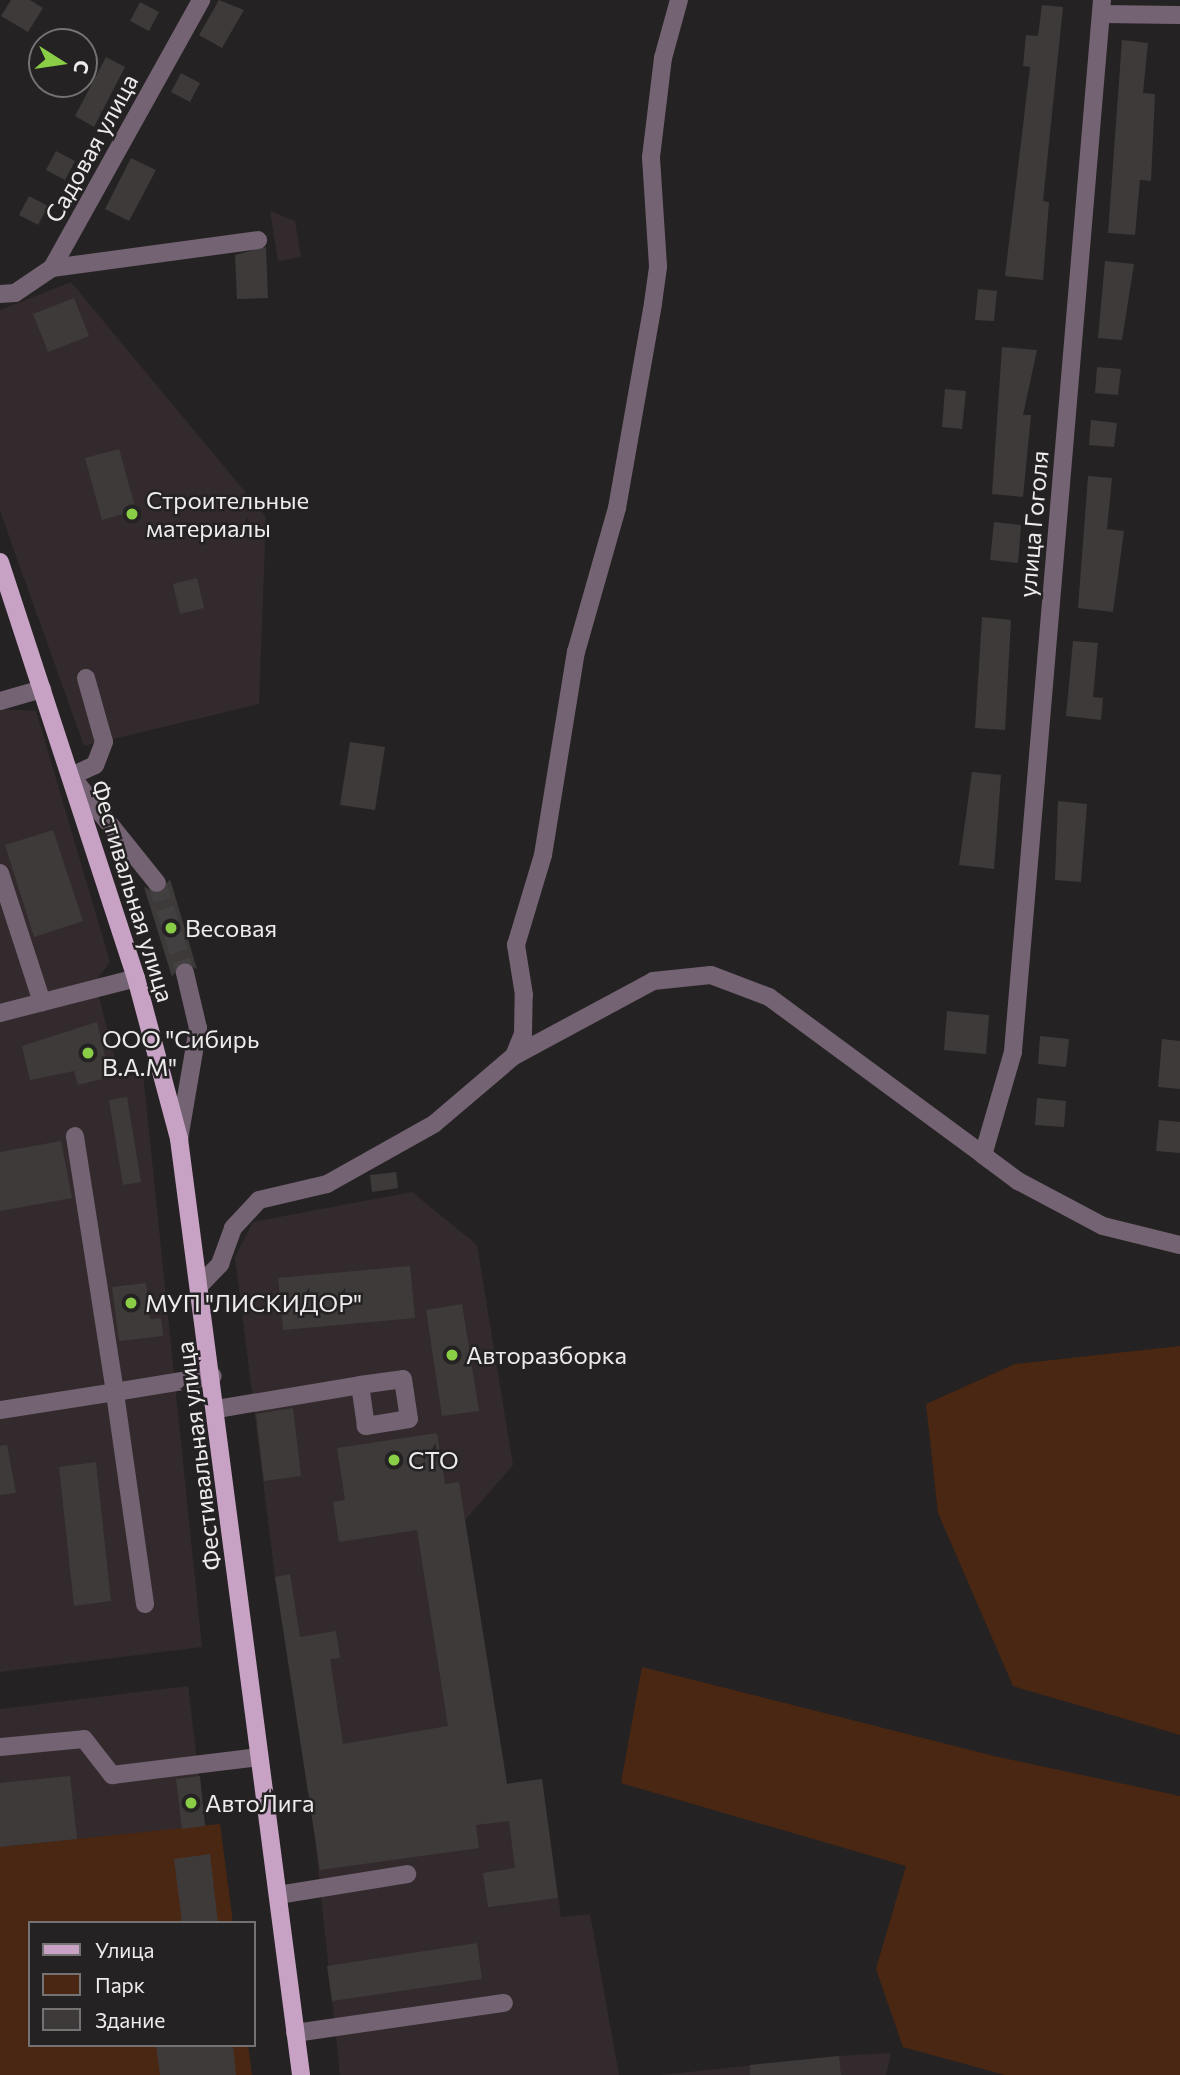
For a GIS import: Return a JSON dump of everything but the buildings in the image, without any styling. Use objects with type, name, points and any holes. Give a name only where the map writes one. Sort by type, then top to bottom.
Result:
[{"type":"main road","name":"Фестивальная улица","points":[[0,562],[136,978],[179,1139],[213,1376],[301,2075]]},
{"type":"street","name":"Садовая улица","points":[[0,294],[15,293],[52,268],[201,0]]},
{"type":"street","points":[[514,1056],[526,1014],[516,945],[543,855],[576,652],[617,508],[653,303],[658,266],[651,158],[663,58],[679,0]]},
{"type":"street","points":[[1101,7],[1180,15]]},
{"type":"street","name":"улица Гоголя","points":[[983,1155],[1013,1052],[1101,7]]},
{"type":"street","points":[[52,268],[258,240]]},
{"type":"street","points":[[86,678],[104,742],[95,765],[71,776],[157,883]]},
{"type":"street","points":[[0,701],[42,689]]},
{"type":"street","points":[[0,873],[42,1002]]},
{"type":"street","points":[[179,1139],[198,1028],[185,972]]},
{"type":"street","points":[[201,1284],[220,1264],[233,1228],[259,1200],[327,1184],[376,1158],[435,1124],[514,1056],[653,981],[710,975],[769,996],[983,1155],[1103,1226],[1180,1245]]},
{"type":"street","points":[[0,1013],[136,978]]},
{"type":"street","points":[[75,1136],[145,1604]]},
{"type":"street","points":[[0,1410],[213,1376]]},
{"type":"street","points":[[217,1409],[359,1385]]},
{"type":"street","points":[[0,1747],[84,1739],[112,1775],[259,1757]]},
{"type":"street","points":[[278,1895],[407,1874]]},
{"type":"street","points":[[295,2033],[504,2003]]},
{"type":"shaded area","points":[[270,211],[295,221],[301,257],[278,261]]},
{"type":"shaded area","name":"Строительные материалы","points":[[71,282],[266,517],[259,704],[84,746],[0,511],[0,310]]},
{"type":"shaded area","points":[[0,700],[3,709],[36,711],[110,962],[95,982],[120,1077],[143,1073],[202,1647],[0,1672]]},
{"type":"shaded area","points":[[412,1192],[477,1245],[513,1465],[465,1520],[505,1771],[312,1802],[275,1577],[235,1257],[253,1222]]},
{"type":"shaded area","points":[[188,1686],[205,1826],[0,1847],[0,1709]]},
{"type":"shaded area","points":[[542,1779],[561,1917],[590,1914],[619,2075],[340,2075],[312,1810]]},
{"type":"shaded area","points":[[891,2053],[886,2075],[661,2075],[839,2056]]},
{"type":"green space","points":[[1180,1346],[1180,1735],[1013,1686],[938,1513],[926,1404],[1015,1364]]},
{"type":"green space","points":[[642,1667],[994,1756],[1180,1796],[1180,2075],[1005,2075],[903,2047],[876,1969],[906,1866],[621,1783]]},
{"type":"green space","points":[[220,1824],[233,1921],[28,1921],[28,2047],[248,2047],[252,2075],[0,2075],[0,1847]]},
{"type":"tunnel","points":[[157,883],[185,973]]},
{"type":"place","name":"Строительные материалы","points":[[132,514]]},
{"type":"place","name":"Весовая","points":[[171,928]]},
{"type":"place","name":"ООО \"Сибирь В.А.М\"","points":[[88,1053]]},
{"type":"place","name":"МУП \"ЛИСКИДОР\"","points":[[131,1303]]},
{"type":"place","name":"Авторазборка","points":[[452,1355]]},
{"type":"place","name":"СТО","points":[[394,1460]]},
{"type":"place","name":"АвтоЛига","points":[[191,1803]]}]
